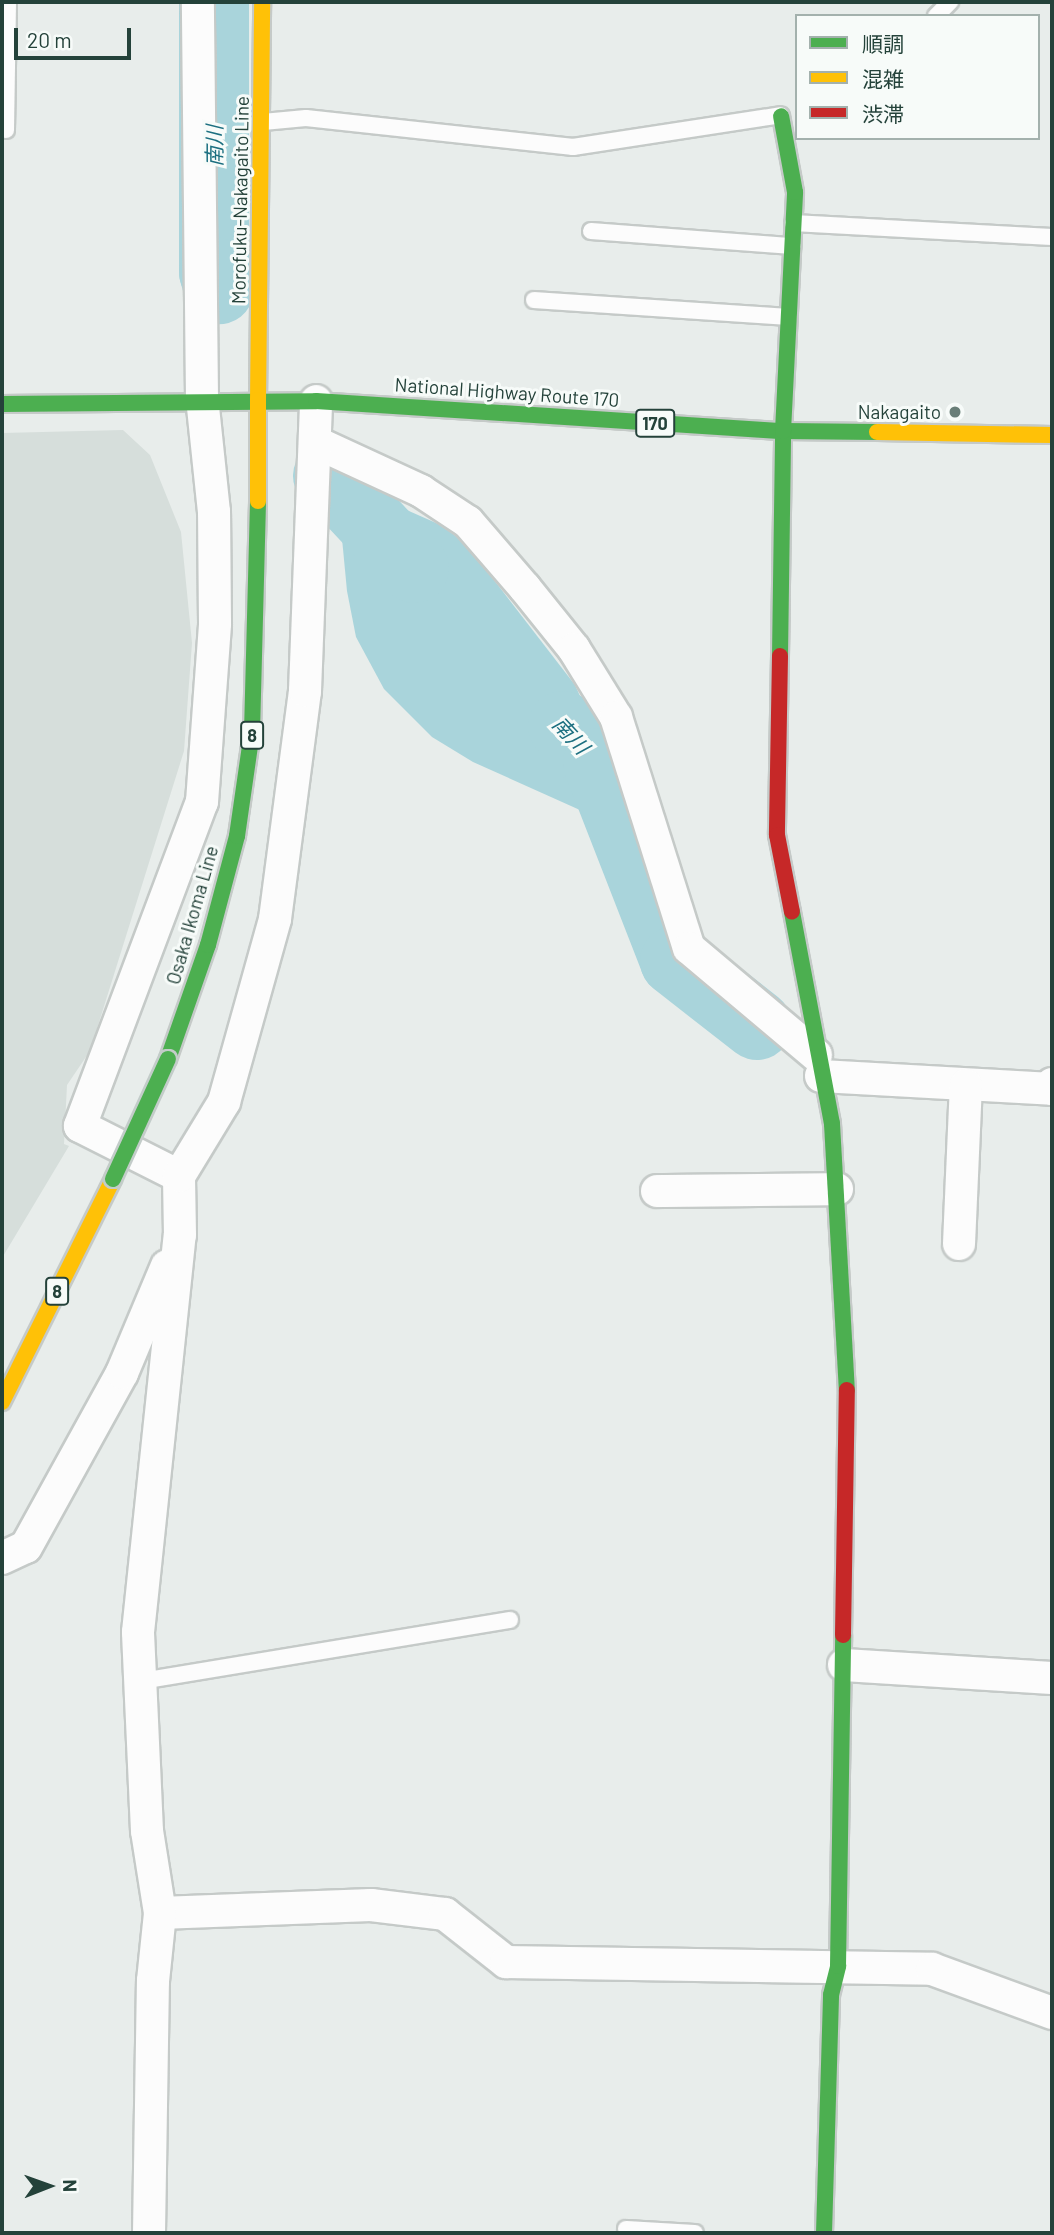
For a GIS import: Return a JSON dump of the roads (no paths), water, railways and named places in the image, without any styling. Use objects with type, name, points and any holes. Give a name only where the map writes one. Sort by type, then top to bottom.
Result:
[{"type":"main road","name":"Morofuku-Nakagaito Line","points":[[258,400],[263,122],[262,2]]},
{"type":"main road","points":[[781,116],[795,192],[783,431],[777,835],[818,1066],[832,1125],[848,1351],[845,1665],[838,1966],[831,1995],[824,2233]]},
{"type":"main road","name":"National Highway Route 170","points":[[2,404],[202,398],[316,401],[783,431],[1052,435]]},
{"type":"main road","name":"Osaka Ikoma Line","points":[[2,1402],[113,1180],[168,1059],[208,945],[237,836],[252,732],[258,616],[258,400]]},
{"type":"street","points":[[179,1176],[80,1126],[202,802],[215,623],[214,512],[202,398],[198,2]]},
{"type":"street","points":[[149,2233],[153,1981],[160,1913],[147,1830],[138,1632],[180,1235],[179,1176],[224,1102],[275,919],[305,691],[316,401]]},
{"type":"street","points":[[315,442],[421,491],[468,522],[525,588],[574,649],[616,717],[689,948],[818,1066],[966,1085],[1052,1090],[1052,1084]]},
{"type":"street","points":[[959,1244],[966,1085]]},
{"type":"street","points":[[657,1191],[837,1189]]},
{"type":"street","points":[[2,1558],[26,1547],[122,1373],[180,1235]]},
{"type":"street","points":[[845,1665],[1052,1678]]},
{"type":"street","points":[[160,1913],[371,1905],[444,1914],[506,1962],[932,1969],[1052,2013]]},
{"type":"lane","points":[[6,130],[8,2]]},
{"type":"lane","points":[[263,122],[306,118],[573,147],[781,116],[795,109]]},
{"type":"lane","points":[[793,223],[1052,237]]},
{"type":"lane","points":[[591,231],[792,246]]},
{"type":"lane","points":[[534,300],[788,317]]},
{"type":"lane","points":[[141,1681],[510,1620]]},
{"type":"lane","points":[[626,2229],[695,2233]]},
{"type":"water","points":[[359,489],[443,526],[467,545],[575,685],[625,795],[600,819],[473,762],[432,737],[384,689],[356,637],[347,591],[339,507]]},
{"type":"waterway","name":"南川","points":[[214,2],[214,272],[219,289]]},
{"type":"waterway","name":"南川","points":[[328,476],[414,568]]},
{"type":"waterway","name":"南川","points":[[563,726],[598,763],[675,961],[757,1025]]},
{"type":"place","name":"Nakagaito","points":[[955,412]]}]
